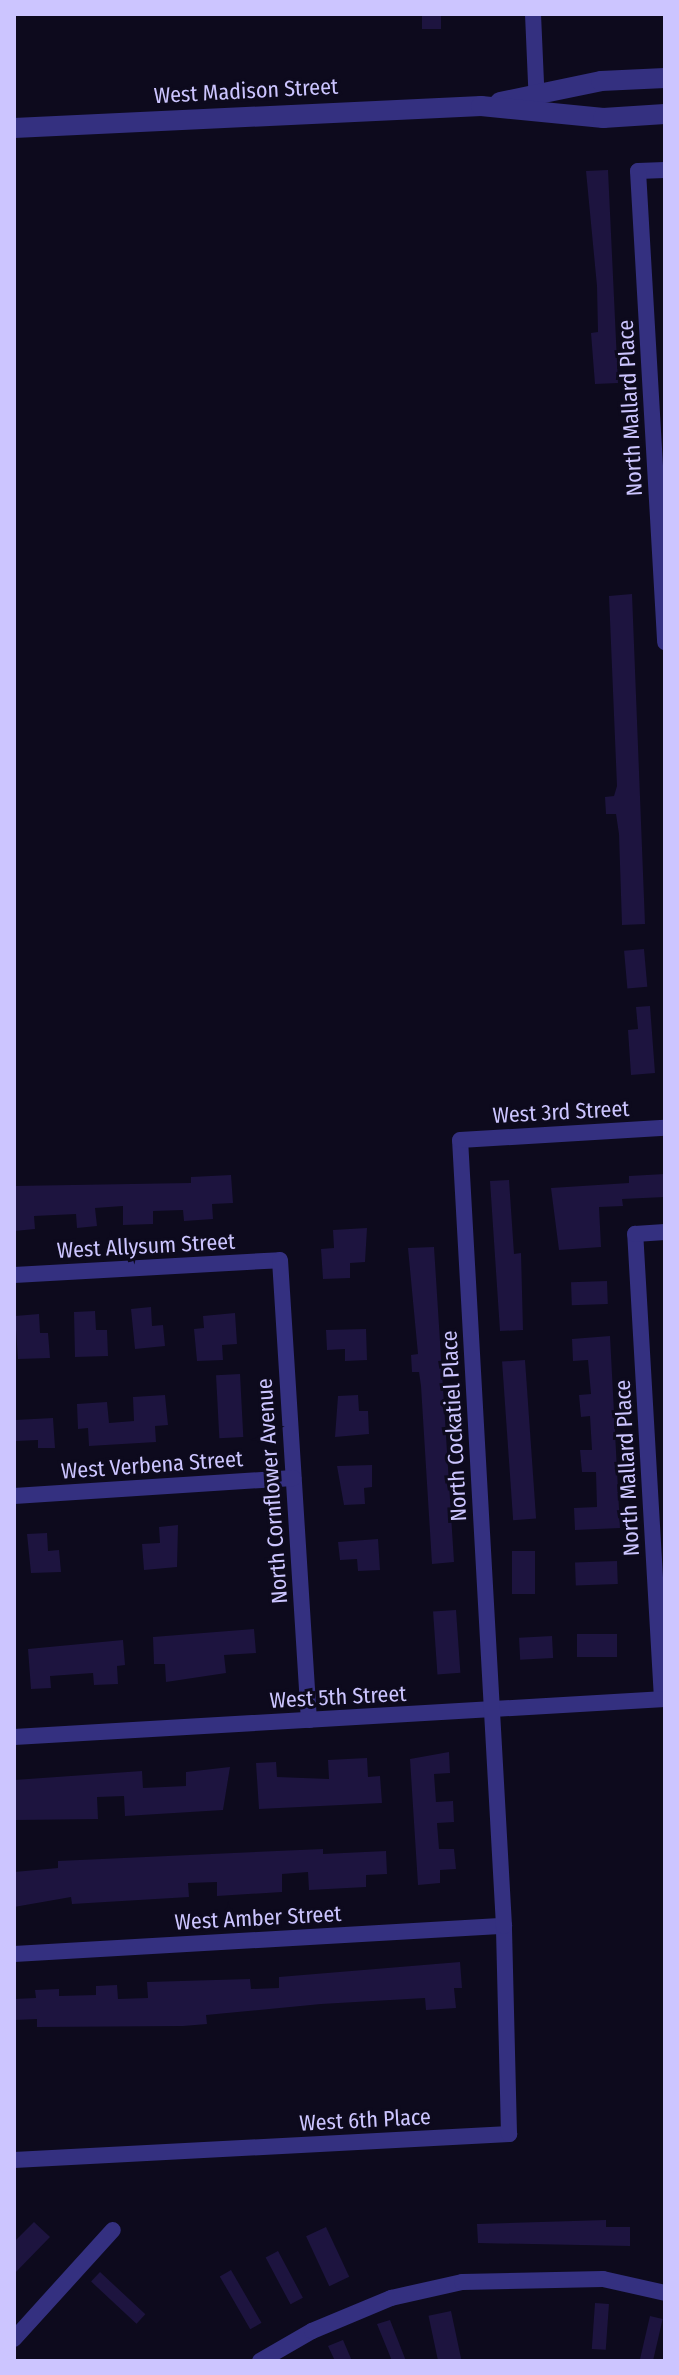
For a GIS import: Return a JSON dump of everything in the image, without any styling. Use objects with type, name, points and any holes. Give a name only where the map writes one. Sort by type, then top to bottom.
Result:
[{"type":"street","points":[[533,14],[537,103]]},
{"type":"street","name":"West Madison Street","points":[[537,103],[601,81],[665,78]]},
{"type":"street","name":"West Madison Street","points":[[14,128],[537,103],[603,118],[665,114]]},
{"type":"street","name":"North Mallard Place","points":[[665,170],[638,171],[665,642]]},
{"type":"street","name":"West 3rd Street","points":[[460,1140],[665,1128]]},
{"type":"street","name":"North Cockatiel Place","points":[[460,1140],[504,1926]]},
{"type":"street","name":"North Mallard Place","points":[[663,1699],[635,1234],[665,1232]]},
{"type":"street","name":"West Allysum Street","points":[[14,1275],[280,1260]]},
{"type":"street","name":"North Cornflower Avenue","points":[[280,1260],[309,1720]]},
{"type":"street","name":"West Verbena Street","points":[[14,1496],[293,1478]]},
{"type":"street","name":"West 5th Street","points":[[14,1737],[663,1699]]},
{"type":"street","name":"West Amber Street","points":[[14,1954],[504,1926]]},
{"type":"street","name":"West 6th Place","points":[[14,2160],[509,2134],[504,1926]]},
{"type":"street","points":[[14,2339],[113,2230]]},
{"type":"street","points":[[260,2361],[334,2321],[391,2298],[451,2284],[522,2277],[603,2279],[665,2293]]},
{"type":"building","points":[[422,14],[441,14],[441,29],[422,29]]},
{"type":"building","points":[[608,170],[618,383],[595,384],[591,333],[598,332],[597,286],[586,171]]},
{"type":"building","points":[[632,594],[645,924],[622,925],[619,834],[616,814],[606,814],[605,797],[614,796],[617,786],[609,596]]},
{"type":"building","points":[[644,949],[647,987],[627,989],[624,951]]},
{"type":"building","points":[[650,1006],[655,1073],[631,1075],[628,1030],[638,1029],[636,1007]]},
{"type":"building","points":[[665,1174],[665,1197],[622,1199],[623,1206],[599,1207],[601,1247],[559,1250],[551,1188],[629,1183],[629,1176]]},
{"type":"building","points":[[231,1175],[233,1203],[212,1204],[213,1219],[184,1221],[183,1210],[153,1211],[153,1224],[123,1225],[123,1206],[95,1208],[97,1226],[77,1228],[76,1214],[34,1216],[35,1229],[14,1231],[14,1186],[191,1183],[191,1177]]},
{"type":"building","points":[[509,1180],[514,1254],[521,1253],[523,1330],[500,1331],[490,1181]]},
{"type":"building","points":[[367,1228],[365,1262],[350,1263],[350,1278],[323,1279],[321,1249],[334,1248],[333,1230]]},
{"type":"building","points":[[434,1247],[454,1562],[432,1564],[421,1386],[419,1372],[412,1372],[411,1355],[418,1354],[408,1248]]},
{"type":"building","points":[[607,1281],[608,1304],[572,1305],[571,1282]]},
{"type":"building","points":[[151,1307],[152,1326],[163,1325],[165,1346],[135,1349],[131,1309]]},
{"type":"building","points":[[95,1311],[96,1330],[107,1330],[108,1356],[75,1357],[74,1312]]},
{"type":"building","points":[[235,1313],[237,1344],[222,1345],[223,1360],[197,1361],[194,1329],[204,1328],[203,1316]]},
{"type":"building","points":[[39,1314],[40,1333],[48,1333],[50,1358],[18,1359],[15,1316]]},
{"type":"building","points":[[366,1329],[367,1360],[345,1361],[345,1349],[327,1350],[326,1330]]},
{"type":"building","points":[[610,1336],[620,1528],[575,1530],[574,1508],[597,1507],[596,1472],[582,1472],[580,1450],[592,1450],[590,1416],[581,1417],[579,1395],[591,1394],[588,1360],[573,1361],[572,1339]]},
{"type":"building","points":[[525,1360],[536,1519],[513,1520],[502,1362]]},
{"type":"building","points":[[240,1374],[243,1437],[219,1438],[216,1375]]},
{"type":"building","points":[[165,1395],[168,1425],[155,1426],[156,1442],[89,1446],[88,1428],[78,1429],[77,1404],[107,1402],[109,1423],[134,1421],[133,1397]]},
{"type":"building","points":[[358,1395],[359,1411],[368,1411],[369,1434],[335,1437],[338,1396]]},
{"type":"building","points":[[53,1418],[55,1448],[38,1448],[38,1440],[16,1441],[15,1420]]},
{"type":"building","points":[[372,1465],[372,1487],[364,1488],[365,1504],[344,1505],[337,1466]]},
{"type":"building","points":[[178,1525],[177,1567],[144,1570],[142,1544],[160,1543],[159,1527]]},
{"type":"building","points":[[47,1533],[48,1551],[59,1550],[61,1572],[31,1573],[27,1534]]},
{"type":"building","points":[[378,1539],[380,1570],[358,1571],[357,1559],[340,1560],[338,1542]]},
{"type":"building","points":[[512,1551],[535,1551],[535,1594],[512,1594]]},
{"type":"building","points":[[617,1561],[618,1584],[576,1585],[575,1562]]},
{"type":"building","points":[[456,1610],[460,1673],[437,1674],[433,1612]]},
{"type":"building","points":[[254,1629],[256,1653],[224,1655],[226,1673],[166,1682],[165,1664],[154,1664],[153,1637]]},
{"type":"building","points":[[577,1634],[617,1634],[617,1657],[577,1657]]},
{"type":"building","points":[[552,1636],[553,1658],[520,1660],[519,1638]]},
{"type":"building","points":[[123,1640],[125,1665],[117,1666],[118,1684],[94,1685],[93,1673],[50,1676],[51,1688],[31,1689],[28,1649]]},
{"type":"building","points":[[449,1752],[450,1773],[434,1774],[436,1802],[453,1801],[454,1822],[437,1823],[439,1849],[454,1849],[456,1869],[440,1870],[440,1883],[418,1885],[410,1759]]},
{"type":"building","points":[[367,1758],[368,1777],[380,1776],[382,1803],[259,1809],[256,1763],[276,1762],[277,1777],[329,1779],[328,1760]]},
{"type":"building","points":[[230,1767],[223,1810],[125,1816],[124,1796],[97,1797],[98,1819],[14,1820],[14,1780],[142,1771],[143,1788],[186,1786],[186,1772]]},
{"type":"building","points":[[323,1849],[323,1854],[386,1851],[387,1874],[366,1875],[366,1887],[309,1890],[308,1872],[282,1874],[282,1892],[217,1896],[217,1882],[188,1883],[189,1897],[72,1904],[71,1897],[14,1907],[14,1872],[58,1868],[58,1861]]},
{"type":"building","points":[[460,1962],[462,1988],[454,1988],[456,2008],[426,2010],[425,1998],[206,2015],[207,2024],[183,2026],[37,2027],[37,2019],[14,2020],[14,1999],[36,1998],[35,1990],[59,1989],[59,1996],[96,1995],[96,1986],[117,1985],[118,1999],[148,1998],[147,1982],[250,1979],[251,1989],[279,1988],[279,1977]]},
{"type":"building","points":[[606,2220],[606,2227],[630,2227],[630,2246],[478,2243],[477,2224]]},
{"type":"building","points":[[34,2222],[50,2237],[14,2274],[14,2242]]},
{"type":"building","points":[[326,2227],[349,2277],[329,2286],[306,2236]]},
{"type":"building","points":[[278,2251],[303,2298],[291,2304],[266,2258]]},
{"type":"building","points":[[231,2270],[261,2323],[250,2329],[220,2276]]},
{"type":"building","points":[[100,2272],[145,2314],[136,2324],[91,2282]]},
{"type":"building","points":[[595,2303],[609,2304],[606,2350],[592,2349]]},
{"type":"building","points":[[451,2311],[462,2361],[438,2361],[429,2316]]},
{"type":"building","points":[[650,2316],[663,2319],[653,2361],[640,2361]]},
{"type":"building","points":[[390,2320],[406,2361],[392,2361],[377,2324]]},
{"type":"building","points":[[343,2340],[352,2361],[335,2361],[328,2346]]}]
